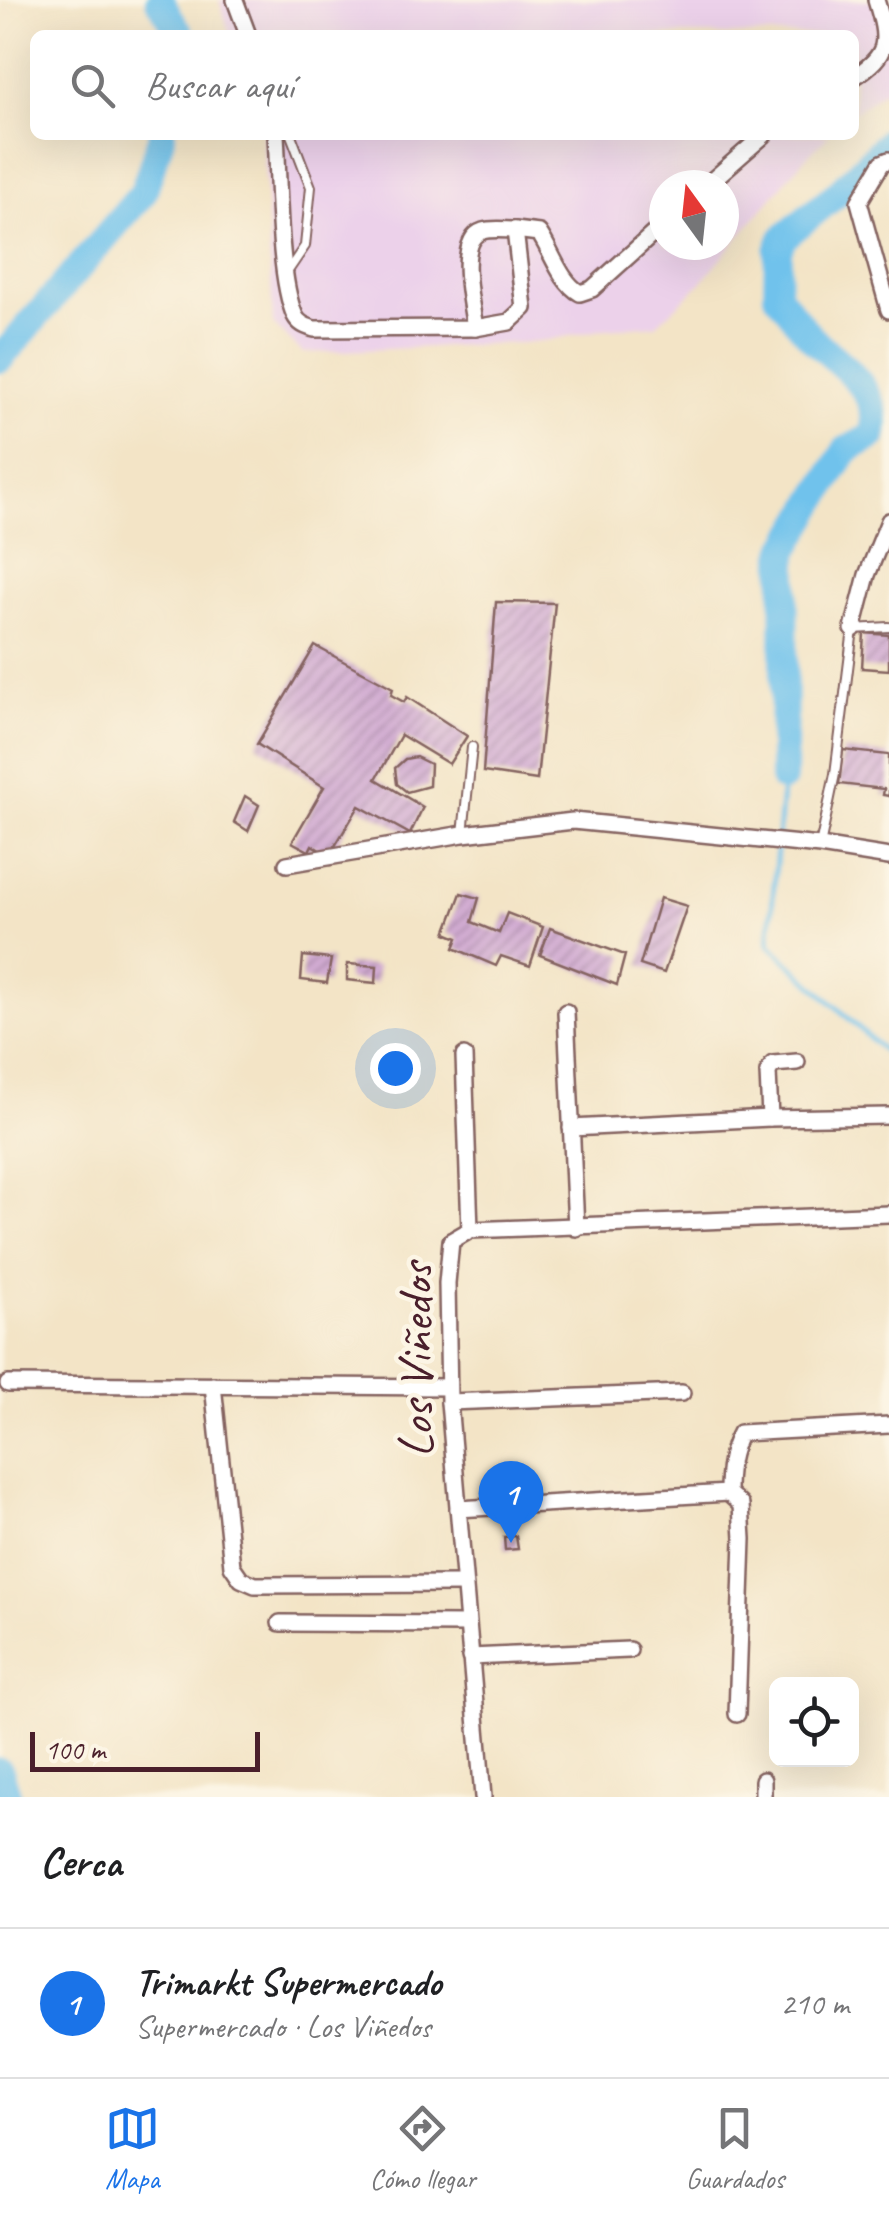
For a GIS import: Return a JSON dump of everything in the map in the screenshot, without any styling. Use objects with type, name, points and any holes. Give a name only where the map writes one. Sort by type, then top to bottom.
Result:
[{"type":"street","points":[[235,0],[246,30]]},
{"type":"street","points":[[859,75],[881,60],[887,47],[882,12],[876,0]]},
{"type":"street","points":[[276,140],[286,275],[296,317],[301,324],[314,329],[475,328],[510,322],[524,308],[515,230]]},
{"type":"street","points":[[724,170],[758,140]]},
{"type":"street","points":[[889,160],[882,163],[859,202],[889,310]]},
{"type":"street","points":[[475,328],[466,250],[472,238],[484,231],[538,234],[553,252],[568,287],[580,294],[592,289],[649,238]]},
{"type":"street","points":[[853,629],[867,575],[889,522]]},
{"type":"street","points":[[287,864],[573,820],[889,857]]},
{"type":"street","points":[[566,1012],[576,1228]]},
{"type":"street","points":[[464,1056],[470,1230]]},
{"type":"street","points":[[770,1118],[768,1072],[773,1064],[797,1062]]},
{"type":"street","points":[[570,1128],[889,1116]]},
{"type":"street","name":"Los Viñedos","points":[[483,1797],[449,1394],[448,1246],[470,1230],[889,1214]]},
{"type":"street","points":[[8,1384],[213,1385],[449,1394],[682,1394]]},
{"type":"street","points":[[213,1385],[232,1566],[241,1580],[255,1585],[464,1584]]},
{"type":"street","points":[[737,1714],[743,1539],[740,1506],[728,1493],[732,1447],[740,1433],[889,1425]]},
{"type":"street","points":[[458,1508],[728,1493]]},
{"type":"street","points":[[280,1623],[467,1624]]},
{"type":"street","points":[[470,1657],[629,1650]]},
{"type":"lane","points":[[286,275],[305,246],[311,186],[293,140]]},
{"type":"lane","points":[[818,846],[835,774],[853,629],[889,627]]},
{"type":"lane","points":[[464,834],[472,747]]},
{"type":"shaded area","points":[[219,0],[889,0],[889,87],[859,108],[859,30],[228,30]]},
{"type":"shaded area","points":[[263,140],[824,140],[739,237],[739,170],[649,170],[649,260],[720,260],[656,325],[606,329],[537,342],[303,353],[273,324]]},
{"type":"building","points":[[496,602],[555,603],[537,780],[483,772]]},
{"type":"building","points":[[864,633],[889,635],[889,670],[862,668]]},
{"type":"building","points":[[315,646],[393,688],[391,695],[404,702],[407,697],[467,736],[449,764],[401,735],[376,779],[423,807],[410,834],[359,806],[329,856],[312,845],[309,851],[292,842],[324,787],[257,744]]},
{"type":"building","points":[[843,750],[889,755],[889,796],[883,795],[884,789],[839,784]]},
{"type":"building","points":[[416,757],[430,764],[429,786],[407,792],[397,784],[395,768],[405,759]]},
{"type":"building","points":[[245,796],[259,805],[248,831],[234,822]]},
{"type":"building","points":[[461,893],[479,898],[472,922],[499,933],[507,913],[543,927],[530,966],[501,956],[496,966],[454,948],[458,938],[446,933]]},
{"type":"building","points":[[660,898],[687,906],[664,973],[640,965]]},
{"type":"building","points":[[550,928],[625,955],[617,985],[540,955]]},
{"type":"building","points":[[303,956],[331,959],[327,983],[301,980]]},
{"type":"building","points":[[347,964],[377,966],[376,983],[347,980]]},
{"type":"building","points":[[516,1536],[518,1549],[505,1550],[504,1537]]},
{"type":"waterway","points":[[159,0],[178,30]]},
{"type":"waterway","points":[[0,359],[143,193],[160,140]]},
{"type":"waterway","points":[[783,778],[785,552],[846,450],[873,436],[874,420],[872,406],[858,381],[808,334],[777,295],[778,251],[783,238],[838,193],[889,141]]},
{"type":"waterway","points":[[783,778],[769,944],[889,1056]]},
{"type":"waterway","points":[[0,1772],[8,1797]]},
{"type":"place","name":"Trimarkt Supermercado","points":[[511,1543]]}]
